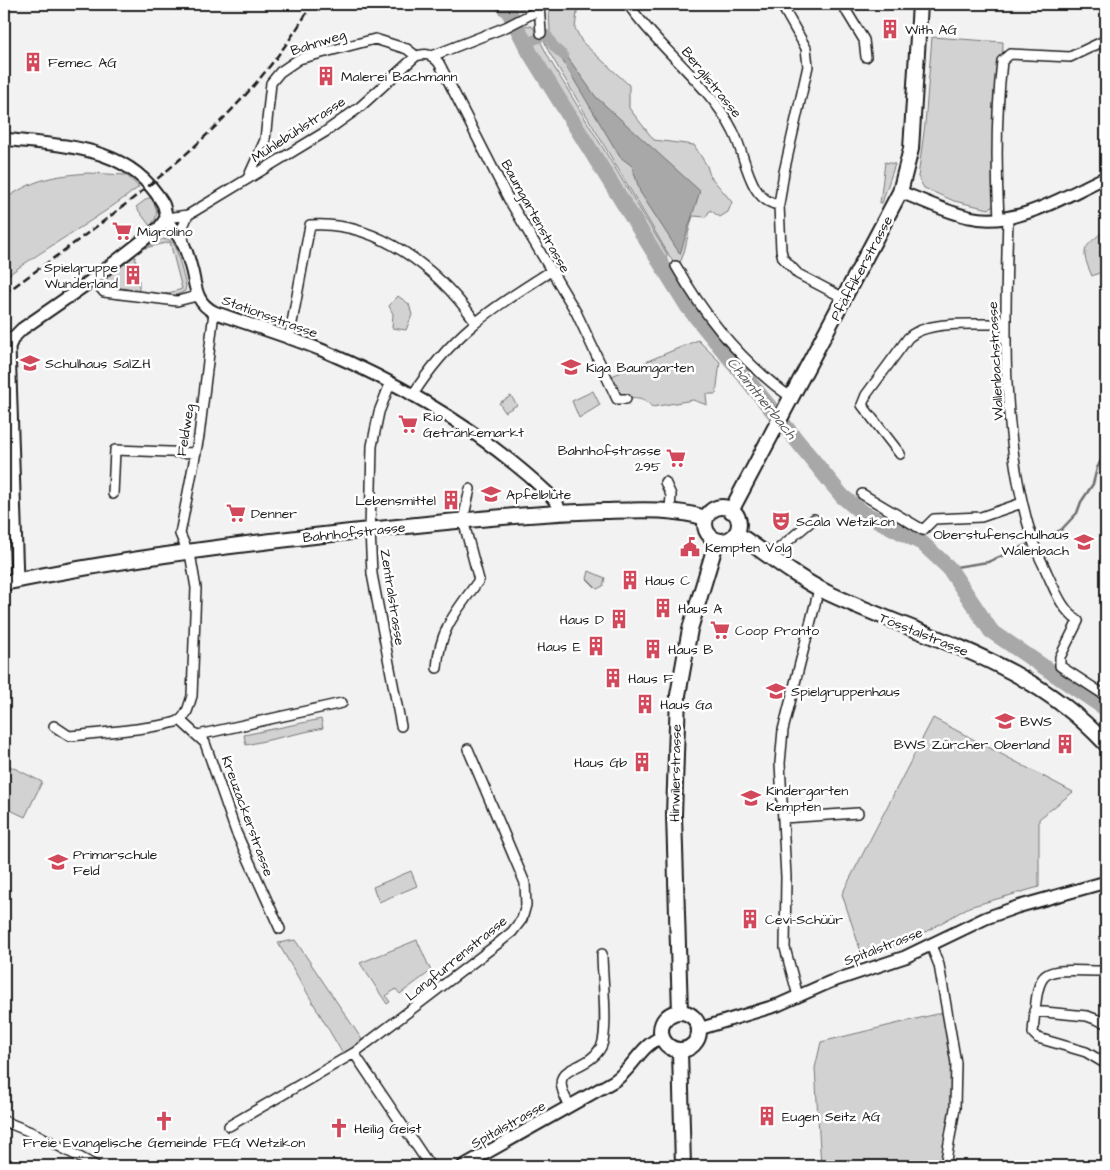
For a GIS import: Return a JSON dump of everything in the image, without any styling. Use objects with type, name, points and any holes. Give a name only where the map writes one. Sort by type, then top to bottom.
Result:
[{"type":"main road","name":"Pfäffikerstrasse","points":[[731,510],[776,430],[900,192],[912,140],[920,4]]},
{"type":"main road","points":[[717,508],[731,510],[738,523],[736,532],[728,539],[717,540],[708,534],[706,518],[717,508]]},
{"type":"main road","name":"Bahnhofstrasse","points":[[10,581],[92,565],[186,551],[463,520],[560,512],[670,510],[706,518]]},
{"type":"main road","name":"Tösstalstrasse","points":[[736,532],[819,589],[1017,674],[1071,709],[1106,744]]},
{"type":"main road","name":"Hinwilerstrasse","points":[[680,1012],[674,815],[678,695],[690,629],[717,540]]},
{"type":"main road","points":[[680,1012],[691,1015],[699,1029],[695,1044],[680,1051],[669,1047],[662,1037],[662,1027],[666,1018],[680,1012]]},
{"type":"main road","points":[[680,1051],[683,1166]]},
{"type":"street","name":"Berglistrasse","points":[[628,4],[719,108],[733,131],[758,195],[769,204],[779,205]]},
{"type":"street","points":[[781,4],[806,48],[808,66],[784,172],[779,205],[783,258],[798,274],[844,298]]},
{"type":"street","points":[[842,4],[861,34],[866,57]]},
{"type":"street","points":[[416,56],[424,53],[432,56],[506,27],[525,18],[539,7]]},
{"type":"street","points":[[539,7],[541,32]]},
{"type":"street","name":"Bahnweg","points":[[248,178],[265,140],[271,83],[280,72],[299,59],[375,39],[407,49],[416,56]]},
{"type":"street","name":"Wallenbachstrasse","points":[[1106,40],[1070,57],[1010,54],[1002,61],[997,111],[1010,413],[1022,503],[1031,537],[1061,605],[1078,620],[1060,657],[1060,666],[1106,696]]},
{"type":"street","name":"Mühlebühlstrasse","points":[[166,218],[188,215],[340,121],[360,107],[416,56]]},
{"type":"street","name":"Baumgartenstrasse","points":[[432,56],[439,63],[509,200],[576,312],[617,400],[626,399]]},
{"type":"street","points":[[4,139],[82,148],[122,162],[150,185],[166,209],[166,218],[160,227],[93,279],[22,329],[13,338],[9,347],[10,581]]},
{"type":"street","points":[[900,192],[969,218],[1003,218],[1024,214],[1106,177]]},
{"type":"street","points":[[93,279],[104,292],[177,301],[197,296],[182,229],[188,215]]},
{"type":"street","points":[[166,218],[184,243]]},
{"type":"street","points":[[289,338],[310,225],[328,224],[350,229],[382,240],[404,251],[426,266],[440,279],[475,320]]},
{"type":"street","points":[[676,266],[709,319],[747,362],[789,404]]},
{"type":"street","points":[[412,396],[438,358],[475,320],[551,271]]},
{"type":"street","name":"Stationsstrasse","points":[[197,296],[201,303],[214,312],[289,338],[350,363],[468,429],[529,475],[557,503],[560,512]]},
{"type":"street","name":"Feldweg","points":[[186,551],[180,534],[196,453],[214,312]]},
{"type":"street","points":[[900,454],[865,412],[862,405],[866,394],[908,338],[917,330],[929,327],[1005,324]]},
{"type":"street","name":"Zentralstrasse","points":[[390,384],[379,412],[372,446],[370,530],[372,574],[401,726]]},
{"type":"street","points":[[113,494],[115,450],[196,453]]},
{"type":"street","points":[[665,482],[671,495],[670,510]]},
{"type":"street","points":[[437,668],[439,646],[449,622],[479,580],[463,520],[470,489]]},
{"type":"street","points":[[862,494],[923,530],[934,519],[981,517],[1022,503]]},
{"type":"street","points":[[770,556],[814,519]]},
{"type":"street","points":[[54,726],[69,736],[180,720],[187,711],[192,696],[196,588],[191,559],[186,551]]},
{"type":"street","points":[[798,996],[784,948],[786,877],[780,763],[783,730],[819,589]]},
{"type":"street","points":[[198,735],[342,703]]},
{"type":"street","name":"Kreuzackerstrasse","points":[[180,720],[198,735],[210,753],[236,832],[280,929]]},
{"type":"street","name":"Langfurrenstrasse","points":[[228,1126],[354,1053],[512,932],[525,912],[527,898],[525,883],[468,749]]},
{"type":"street","points":[[783,818],[858,813]]},
{"type":"street","name":"Spitalstrasse","points":[[699,1029],[778,1005],[830,982],[905,957],[986,918],[1017,907],[1106,882]]},
{"type":"street","points":[[931,945],[940,965],[956,1063],[955,1108],[945,1166]]},
{"type":"street","points":[[570,1106],[560,1089],[561,1080],[566,1073],[598,1052],[604,1038],[602,954]]},
{"type":"street","points":[[1106,971],[1052,971],[1041,977],[1036,989],[1033,1033],[1038,1038],[1086,1052],[1106,1064]]},
{"type":"street","points":[[1034,1011],[1087,1016],[1106,1022]]},
{"type":"street","name":"Spitalstrasse","points":[[463,1166],[623,1075],[649,1043],[662,1037]]},
{"type":"street","points":[[354,1053],[430,1166]]},
{"type":"street","points":[[4,1121],[38,1135],[96,1166]]},
{"type":"shaded area","points":[[495,4],[523,4],[525,8],[500,14]]},
{"type":"shaded area","points":[[554,5],[578,5],[575,28],[582,42],[629,85],[629,108],[654,140],[694,145],[707,166],[710,176],[732,202],[728,212],[720,217],[710,210],[706,217],[693,216],[684,253],[679,265],[673,262],[549,52],[541,33],[550,31],[549,11]]},
{"type":"shaded area","points":[[526,25],[533,27],[551,62],[667,254],[665,268],[648,246],[530,53],[518,30]]},
{"type":"shaded area","points":[[932,37],[1003,42],[998,201],[989,209],[954,201],[924,188],[918,177],[925,124]]},
{"type":"shaded area","points":[[566,55],[596,97],[700,191],[680,254],[640,192],[632,166],[620,157],[561,58]]},
{"type":"shaded area","points":[[885,162],[895,164],[882,203],[880,203]]},
{"type":"shaded area","points":[[88,173],[126,175],[139,187],[4,278],[4,193],[8,197],[46,179]]},
{"type":"shaded area","points":[[148,198],[151,198],[157,212],[150,226],[136,207]]},
{"type":"shaded area","points":[[1106,229],[1106,270],[1092,276],[1086,259],[1086,249]]},
{"type":"shaded area","points":[[161,239],[170,240],[176,247],[186,286],[185,291],[175,296],[165,294],[182,289],[170,242],[145,248]]},
{"type":"shaded area","points":[[135,256],[136,262],[126,270],[128,280],[139,280],[139,291],[110,286],[107,277]]},
{"type":"shaded area","points":[[398,296],[409,304],[412,315],[406,330],[392,328],[393,314],[389,306]]},
{"type":"shaded area","points":[[698,340],[720,362],[716,394],[706,394],[707,405],[693,400],[652,407],[640,398],[617,399],[607,378]]},
{"type":"shaded area","points":[[593,391],[600,405],[579,418],[572,401]]},
{"type":"shaded area","points":[[511,396],[517,405],[505,412],[499,403]]},
{"type":"shaded area","points":[[589,571],[605,578],[603,586],[597,589],[587,579]]},
{"type":"shaded area","points":[[933,718],[1073,792],[1039,819],[1039,887],[969,907],[915,938],[863,958],[842,894]]},
{"type":"shaded area","points":[[321,719],[323,728],[246,745],[244,735]]},
{"type":"shaded area","points":[[4,763],[42,782],[25,817],[6,808],[4,810]]},
{"type":"shaded area","points":[[411,871],[417,886],[379,902],[373,887]]},
{"type":"shaded area","points":[[295,940],[363,1041],[343,1054],[278,943]]},
{"type":"shaded area","points":[[417,940],[431,971],[400,994],[396,989],[386,996],[390,1002],[387,1004],[360,963]]},
{"type":"shaded area","points":[[949,1011],[956,1063],[945,1166],[821,1166],[815,1068],[821,1042]]},
{"type":"waterway","name":"Chämtnerbach","points":[[505,4],[530,53],[688,307],[842,496],[860,511],[922,543],[949,568],[991,631],[1106,709]]},
{"type":"waterway","points":[[545,35],[564,56]]},
{"type":"waterway","points":[[525,43],[539,38]]},
{"type":"waterway","points":[[949,568],[988,562],[1061,530],[1077,513],[1081,502],[1093,484],[1097,468],[1106,451]]},
{"type":"railway","points":[[4,294],[133,199],[213,129],[250,90],[283,49],[312,4]]},
{"type":"place","name":"With AG","points":[[890,29]]},
{"type":"place","name":"Femec AG","points":[[33,62]]},
{"type":"place","name":"Malerei Bachmann","points":[[326,76]]},
{"type":"place","name":"Migrolino","points":[[122,231]]},
{"type":"place","name":"Spielgruppe Wunderland","points":[[133,275]]},
{"type":"place","name":"Schulhaus SalZH","points":[[30,363]]},
{"type":"place","name":"Kiga Baumgarten","points":[[571,367]]},
{"type":"place","name":"Rio Getränkemarkt","points":[[408,424]]},
{"type":"place","name":"Bahnhofstrasse 295","points":[[676,458]]},
{"type":"place","name":"Apfelblüte","points":[[491,494]]},
{"type":"place","name":"Lebensmittel","points":[[451,500]]},
{"type":"place","name":"Denner","points":[[236,513]]},
{"type":"place","name":"Scala Wetzikon","points":[[781,521]]},
{"type":"place","name":"Oberstufenschulhaus Walenbach","points":[[1084,542]]},
{"type":"place","name":"Kempten Volg","points":[[690,547]]},
{"type":"place","name":"Haus C","points":[[630,580]]},
{"type":"place","name":"Haus A","points":[[663,608]]},
{"type":"place","name":"Haus D","points":[[619,619]]},
{"type":"place","name":"Coop Pronto","points":[[720,630]]},
{"type":"place","name":"Haus E","points":[[596,646]]},
{"type":"place","name":"Haus B","points":[[653,649]]},
{"type":"place","name":"Haus F","points":[[613,678]]},
{"type":"place","name":"Spielgruppenhaus","points":[[776,691]]},
{"type":"place","name":"Haus Ga","points":[[645,704]]},
{"type":"place","name":"BWS","points":[[1005,721]]},
{"type":"place","name":"BWS Zürcher Oberland","points":[[1065,744]]},
{"type":"place","name":"Haus Gb","points":[[642,762]]},
{"type":"place","name":"Kindergarten Kempten","points":[[751,798]]},
{"type":"place","name":"Primarschule Feld","points":[[58,862]]},
{"type":"place","name":"Cevi-Schüür","points":[[750,919]]},
{"type":"place","name":"Eugen Seitz AG","points":[[767,1116]]},
{"type":"place","name":"Freie Evangelische Gemeinde FEG Wetzikon","points":[[164,1121]]},
{"type":"place","name":"Heilig Geist","points":[[339,1128]]}]
